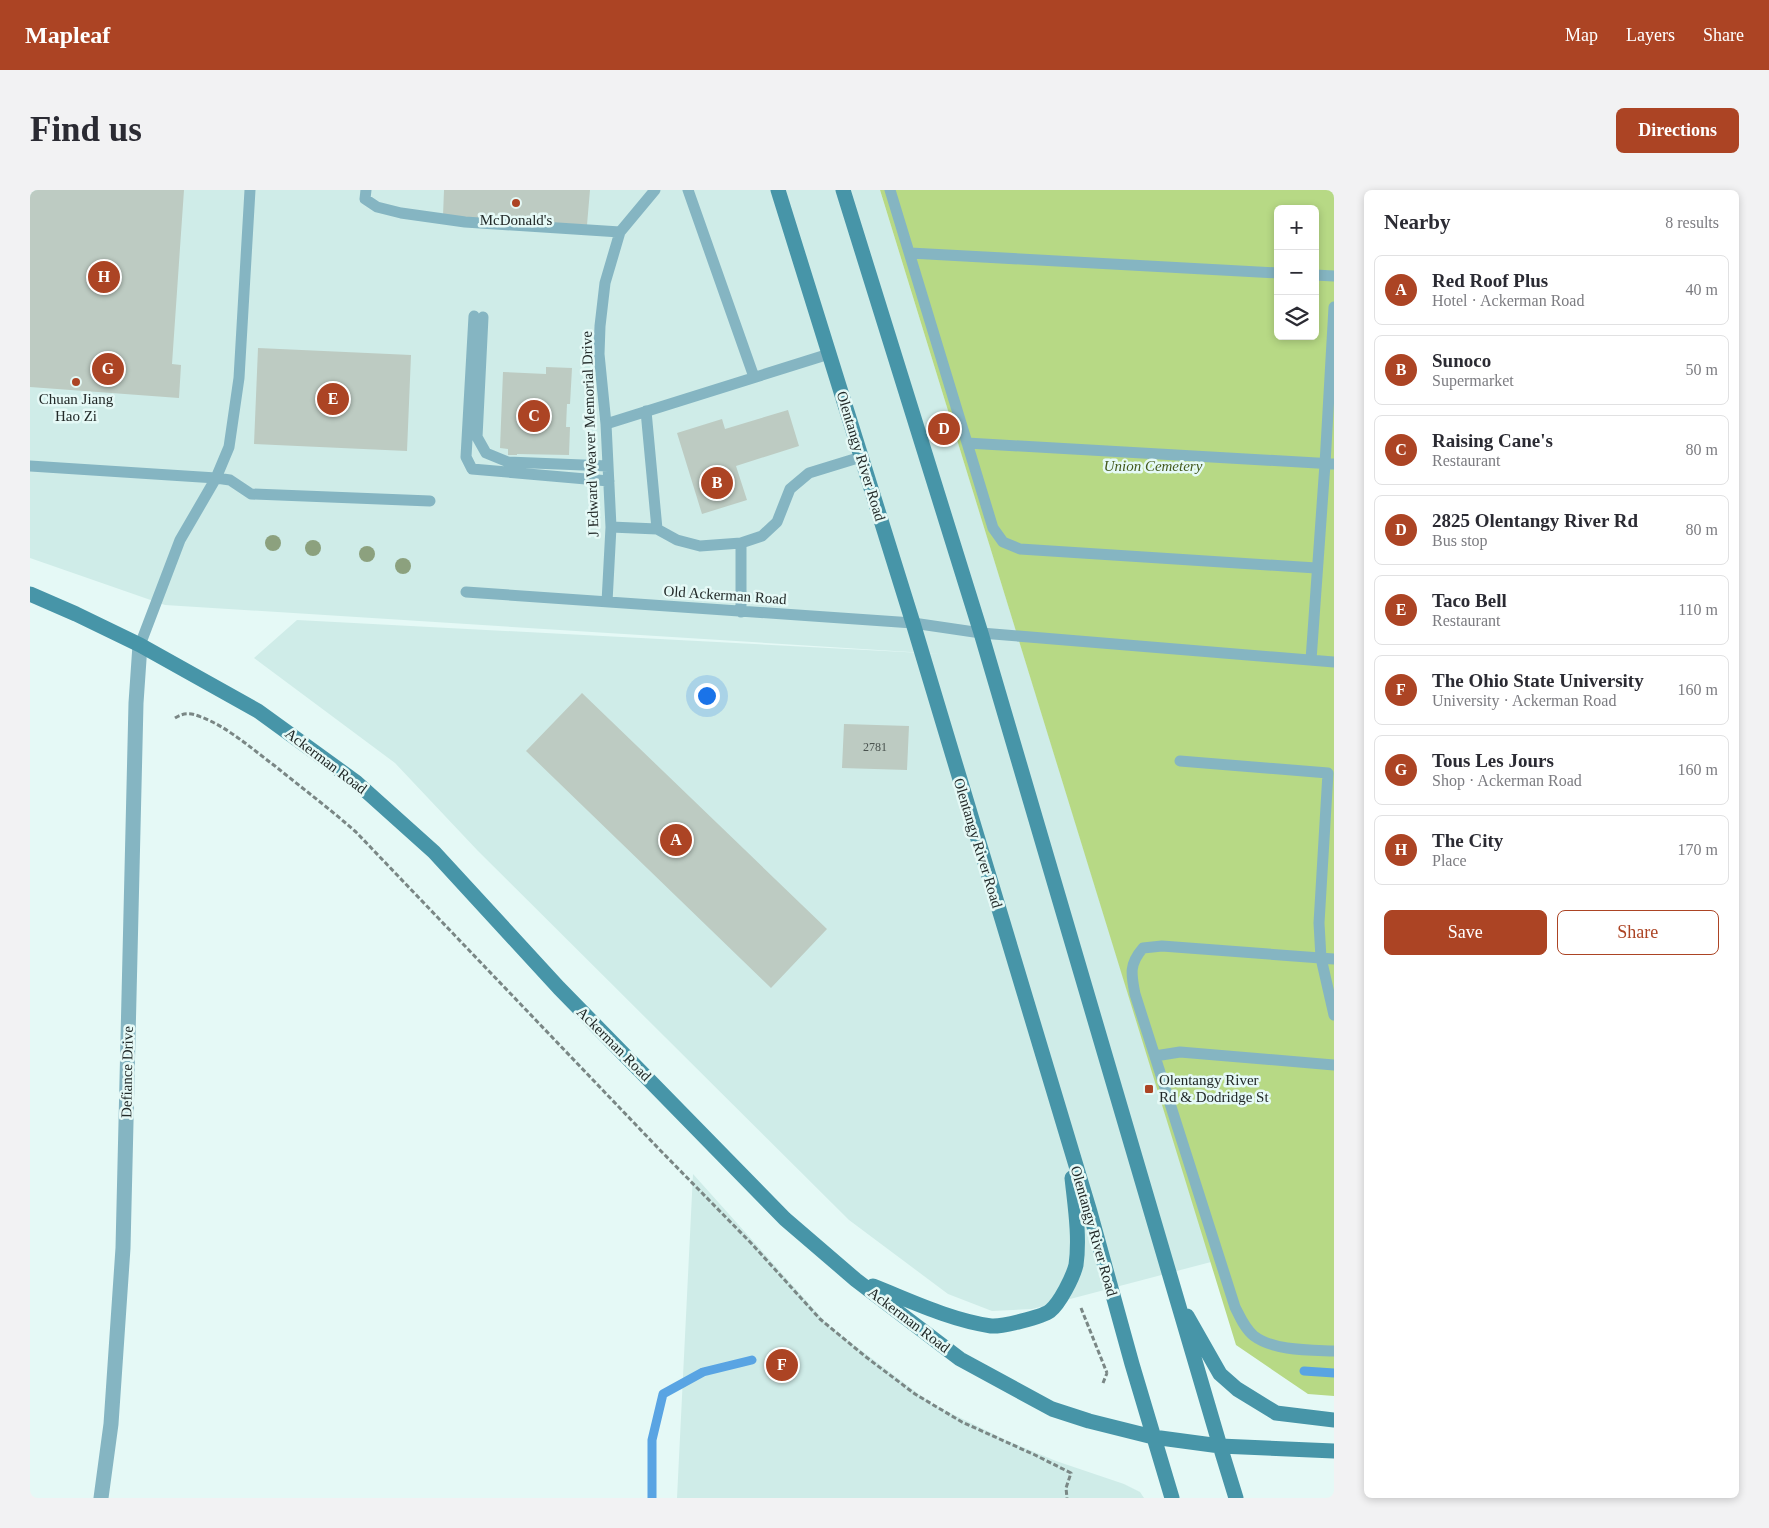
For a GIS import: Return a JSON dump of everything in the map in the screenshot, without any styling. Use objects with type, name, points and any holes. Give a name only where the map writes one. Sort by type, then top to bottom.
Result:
[{"type":"main road","name":"Olentangy River Road","points":[[778,190],[913,623],[1090,1212],[1172,1498]]},
{"type":"main road","points":[[843,190],[982,633],[1236,1498]]},
{"type":"main road","name":"Ackerman Road","points":[[30,594],[140,645],[258,711],[356,782],[434,852],[559,988],[785,1219],[856,1280],[960,1359],[1052,1410],[1153,1437],[1220,1446],[1334,1452]]},
{"type":"main road","points":[[856,1280],[946,1314],[993,1326],[1024,1320],[1050,1311],[1065,1291],[1076,1266],[1077,1234],[1070,1149]]},
{"type":"main road","points":[[1176,1298],[1220,1374],[1237,1389],[1276,1413],[1334,1420]]},
{"type":"street","name":"Defiance Drive","points":[[101,1498],[111,1424],[121,1285],[136,726],[140,645]]},
{"type":"lane","points":[[140,645],[180,540],[216,478],[229,448],[239,378],[250,190]]},
{"type":"lane","points":[[366,190],[365,198],[377,208],[401,213],[465,222],[620,232]]},
{"type":"lane","name":"J Edward Weaver Memorial Drive","points":[[607,602],[610,527],[609,481],[599,354],[605,283],[620,232],[655,190]]},
{"type":"lane","points":[[688,190],[754,377]]},
{"type":"lane","points":[[890,190],[993,528],[1003,542],[1020,549],[1316,568]]},
{"type":"lane","points":[[910,253],[1274,273]]},
{"type":"lane","points":[[1319,275],[1334,276]]},
{"type":"lane","points":[[1310,660],[1316,568],[1330,464],[1334,307]]},
{"type":"lane","points":[[608,466],[508,462],[486,453],[477,437],[478,316],[466,457],[472,469],[609,481]]},
{"type":"lane","points":[[606,424],[829,354]]},
{"type":"lane","points":[[646,411],[657,529]]},
{"type":"lane","points":[[967,443],[1330,464]]},
{"type":"lane","points":[[610,527],[657,529],[676,540],[700,546],[741,543],[762,536],[777,522],[790,489],[809,473],[861,457]]},
{"type":"lane","points":[[30,466],[216,478],[230,480],[251,494],[430,501]]},
{"type":"lane","points":[[741,543],[741,612]]},
{"type":"lane","name":"Old Ackerman Road","points":[[466,592],[913,623],[982,633],[1334,662]]},
{"type":"lane","points":[[1180,761],[1328,773],[1319,923],[1321,958],[1334,1015]]},
{"type":"lane","points":[[1334,959],[1162,946],[1143,948],[1134,958],[1131,974],[1135,994],[1235,1307],[1243,1323],[1254,1336],[1270,1343],[1293,1348],[1334,1351]]},
{"type":"lane","points":[[1155,1056],[1180,1052],[1334,1064]]},
{"type":"path","points":[[176,718],[182,713],[192,714],[202,717],[222,729],[256,752],[356,832],[751,1243],[820,1318],[866,1357],[931,1403],[962,1422],[1071,1473],[1066,1488],[1067,1498]]},
{"type":"path","points":[[1078,1300],[1107,1373]]},
{"type":"path","points":[[1103,1383],[1107,1373],[1114,1368]]},
{"type":"shaded area","points":[[30,190],[880,190],[1211,1262],[1032,1309],[992,1311],[948,1294],[849,1220],[478,851],[395,763],[254,658],[297,620],[942,654],[165,605],[30,558]]},
{"type":"shaded area","points":[[693,1174],[829,1326],[932,1404],[1006,1440],[1056,1461],[1124,1484],[1140,1492],[1144,1498],[677,1498]]},
{"type":"green space","name":"Union Cemetery","points":[[880,190],[1334,190],[1334,1396],[1308,1394],[1236,1345]]},
{"type":"building","points":[[30,190],[184,190],[172,364],[181,365],[179,398],[30,387]]},
{"type":"building","name":"McDonald's","points":[[444,190],[590,190],[587,225],[443,216]]},
{"type":"building","points":[[258,348],[411,355],[407,451],[254,444]]},
{"type":"building","points":[[546,367],[572,368],[570,404],[567,404],[566,427],[570,427],[569,455],[508,455],[508,449],[500,448],[503,372],[546,374]]},
{"type":"building","points":[[788,410],[799,446],[736,466],[747,500],[702,514],[677,433],[722,419],[725,429]]},
{"type":"building","points":[[582,693],[827,929],[771,988],[526,751]]},
{"type":"building","points":[[844,724],[909,726],[907,770],[842,768]]},
{"type":"waterway","points":[[652,1498],[652,1440],[663,1394],[703,1372],[752,1360]]},
{"type":"waterway","points":[[1304,1371],[1334,1373]]},
{"type":"place","name":"McDonald's","points":[[516,203]]},
{"type":"place","name":"The City","points":[[104,277]]},
{"type":"place","name":"Tous Les Jours","points":[[108,369]]},
{"type":"place","name":"Chuan Jiang Hao Zi","points":[[76,382]]},
{"type":"place","name":"Taco Bell","points":[[333,399]]},
{"type":"place","name":"Raising Cane's","points":[[534,416]]},
{"type":"place","name":"2825 Olentangy River Rd","points":[[944,429]]},
{"type":"place","name":"Sunoco","points":[[717,483]]},
{"type":"place","name":"Red Roof Plus","points":[[676,840]]},
{"type":"place","name":"Olentangy River Rd & Dodridge St","points":[[1149,1089]]},
{"type":"place","name":"The Ohio State University","points":[[782,1365]]}]
